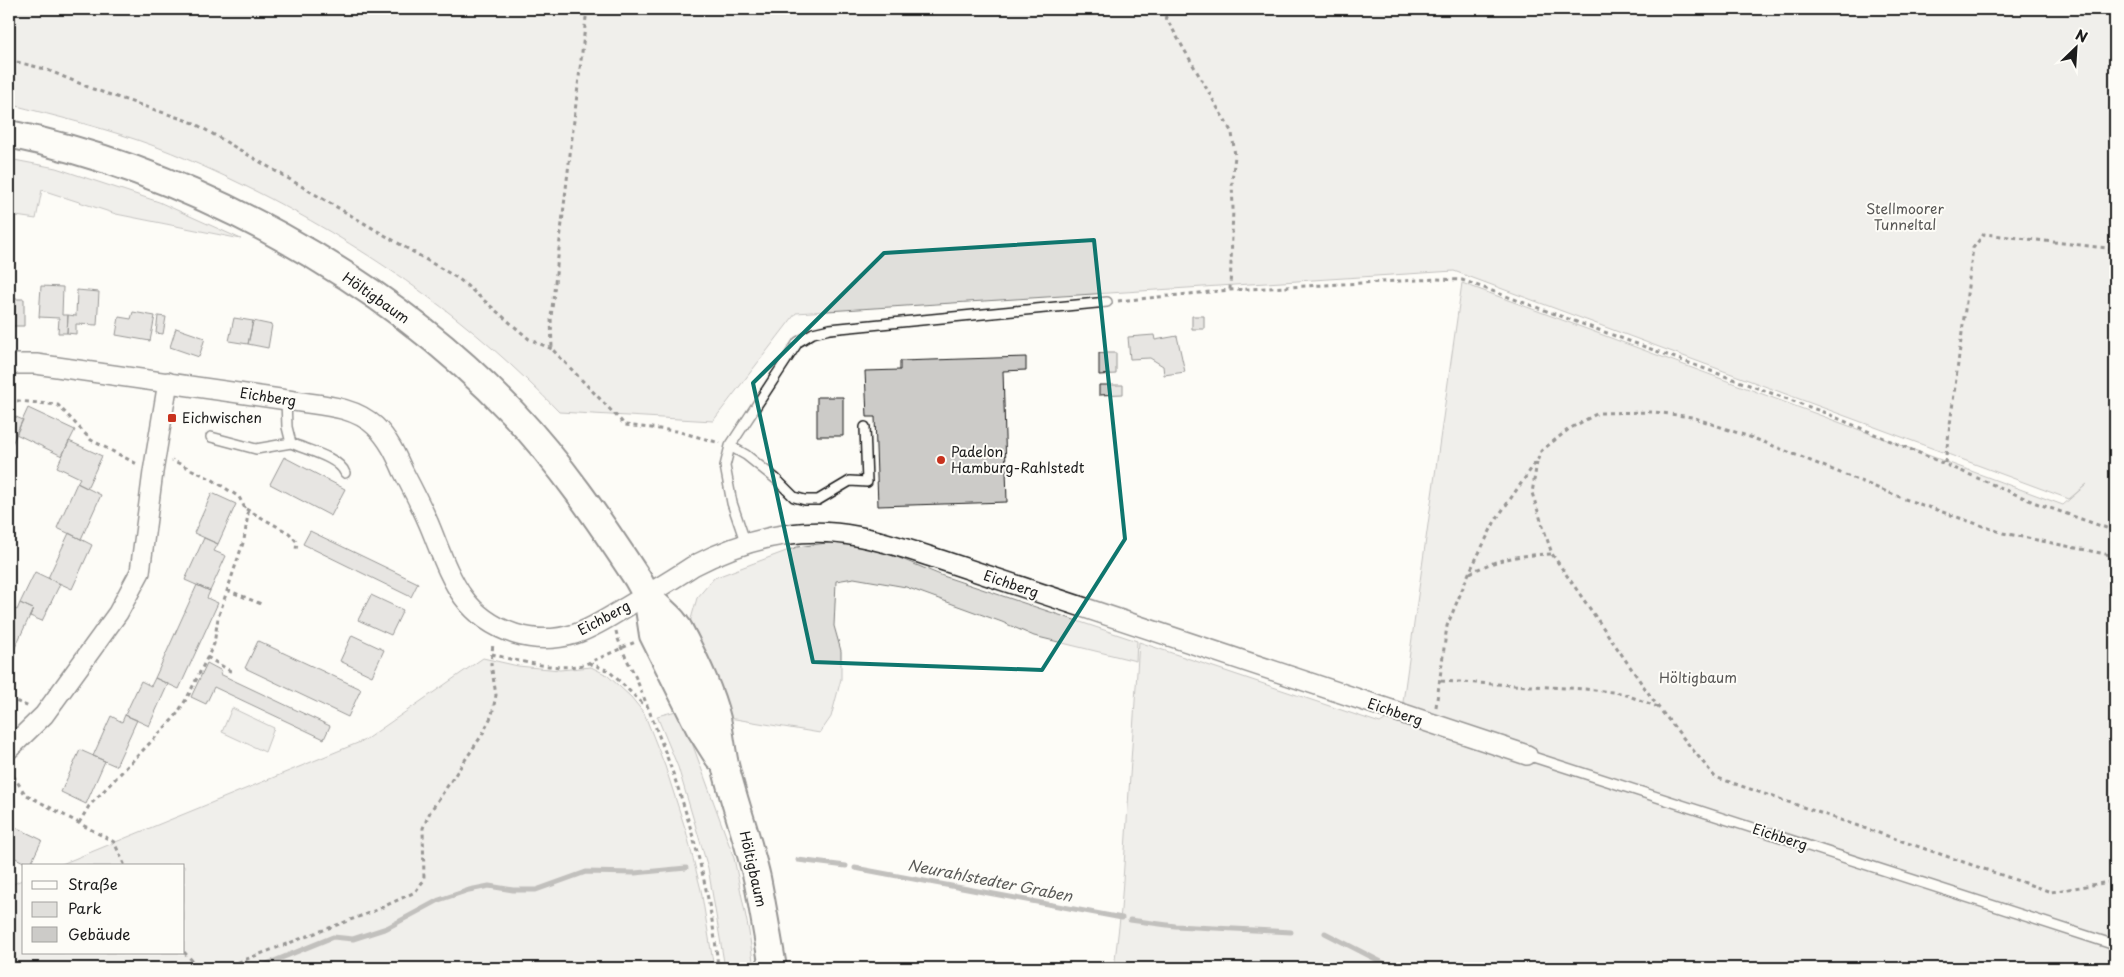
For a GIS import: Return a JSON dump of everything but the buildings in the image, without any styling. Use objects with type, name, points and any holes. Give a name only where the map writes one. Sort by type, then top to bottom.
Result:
[{"type":"main road","name":"Höltigbaum","points":[[9,134],[62,146],[101,158],[226,208],[313,256],[383,302],[463,364],[514,414],[586,501],[647,594],[676,623],[697,668],[716,717],[726,771],[757,878],[773,968]]},
{"type":"main road","name":"Höltigbaum","points":[[647,594],[653,635],[699,727],[726,771]]},
{"type":"street","name":"Eichberg","points":[[9,364],[36,364],[168,382],[286,399],[334,407],[355,413],[374,425],[397,457],[426,516],[454,584],[466,603],[488,623],[522,636],[547,639],[573,635],[588,629],[711,557],[746,544],[771,537],[812,533],[855,536],[886,543],[1527,756]]},
{"type":"street","points":[[9,749],[44,715],[118,612],[140,572],[156,451],[168,382]]},
{"type":"lane","points":[[746,544],[732,503],[725,466],[730,446],[798,342],[813,333],[830,330],[1107,302]]},
{"type":"lane","points":[[286,399],[287,427],[291,443]]},
{"type":"lane","points":[[730,446],[746,455],[794,496],[805,500],[818,500],[850,481],[867,482],[865,427]]},
{"type":"lane","points":[[211,437],[256,449],[291,443],[334,460],[343,467],[345,473]]},
{"type":"lane","name":"Eichberg","points":[[1527,756],[2115,945]]},
{"type":"path","points":[[552,349],[551,317],[587,9]]},
{"type":"path","points":[[1161,9],[1232,133],[1235,156],[1232,181],[1233,209],[1230,290]]},
{"type":"path","points":[[9,60],[45,70],[194,123],[459,279],[529,339],[552,349],[625,425],[676,431],[730,446]]},
{"type":"path","points":[[1945,463],[1973,248],[1984,234],[2115,249]]},
{"type":"path","points":[[1107,302],[1230,290],[1437,278],[1462,280],[1823,412],[1945,463],[2035,504],[2115,531]]},
{"type":"path","points":[[9,400],[58,405],[91,440],[153,472]]},
{"type":"path","points":[[2115,556],[2002,533],[1905,499],[1761,441],[1692,417],[1654,412],[1598,413],[1569,429],[1541,451],[1532,493],[1552,554],[1658,707],[1715,778],[2051,892],[2115,880]]},
{"type":"path","points":[[79,823],[88,806],[175,716],[187,698],[214,644],[218,618],[244,540],[248,514],[239,497],[213,480],[156,451]]},
{"type":"path","points":[[1435,713],[1441,681],[1447,626],[1469,573],[1495,521],[1538,459]]},
{"type":"path","points":[[245,508],[289,533],[297,542],[296,550]]},
{"type":"path","points":[[1469,573],[1490,563],[1518,556],[1552,554]]},
{"type":"path","points":[[227,590],[264,605]]},
{"type":"path","points":[[613,615],[622,648],[638,682],[646,707],[670,765],[690,830],[705,889],[718,968]]},
{"type":"path","points":[[223,968],[374,911],[415,892],[424,880],[423,828],[426,820],[482,735],[492,715],[496,695],[491,664],[492,654],[519,662],[560,666],[589,663],[653,635]]},
{"type":"path","points":[[207,657],[232,672]]},
{"type":"path","points":[[589,663],[609,671],[646,707]]},
{"type":"path","points":[[1441,681],[1585,689],[1621,693],[1658,707]]},
{"type":"path","points":[[9,769],[25,794],[114,842],[124,864]]},
{"type":"path","points":[[185,953],[199,968]]},
{"type":"highlighted area","points":[[1094,240],[1125,539],[1042,670],[813,662],[753,383],[884,253]]},
{"type":"green space","name":"Stellmoorer Tunneltal","points":[[9,9],[2115,9],[2115,968],[1114,968],[1121,910],[1139,642],[1380,723],[1402,709],[1462,283],[2063,505],[2087,484],[2069,499],[1454,271],[796,313],[713,421],[559,412],[494,349],[424,294],[387,268],[311,221],[229,178],[157,147],[102,129],[9,104]]},
{"type":"green space","points":[[9,159],[56,168],[159,202],[241,239],[116,214],[42,190],[36,219],[9,215]]},
{"type":"green space","points":[[834,542],[880,550],[943,576],[1137,641],[1136,661],[1034,636],[1002,622],[906,587],[854,578],[836,581],[834,626],[841,651],[841,679],[831,717],[820,733],[729,718],[689,626],[697,598],[714,578],[797,547]]},
{"type":"green space","points":[[483,658],[518,666],[560,670],[591,667],[607,675],[631,697],[644,713],[665,766],[686,831],[701,890],[714,968],[9,968],[9,886],[22,880],[22,954],[185,954],[185,864],[62,864],[365,740]]},
{"type":"green space","points":[[232,708],[274,728],[265,752],[222,732]]},
{"type":"green space","points":[[680,710],[734,858],[749,932],[754,968],[725,968],[708,868],[678,767],[657,716]]},
{"type":"waterway","name":"Neurahlstedter Graben","points":[[798,860],[846,866]]},
{"type":"waterway","points":[[257,968],[333,937],[353,939],[387,928],[439,900],[469,890],[489,886],[513,890],[536,890],[586,872],[635,873],[686,868]]},
{"type":"waterway","name":"Neurahlstedter Graben","points":[[855,868],[1122,918]]},
{"type":"waterway","name":"Neurahlstedter Graben","points":[[1130,920],[1175,926],[1291,932]]},
{"type":"waterway","name":"Neurahlstedter Graben","points":[[1325,933],[1393,968]]},
{"type":"place","name":"Eichwischen","points":[[172,418]]},
{"type":"place","name":"Padelon Hamburg-Rahlstedt","points":[[941,460]]}]
